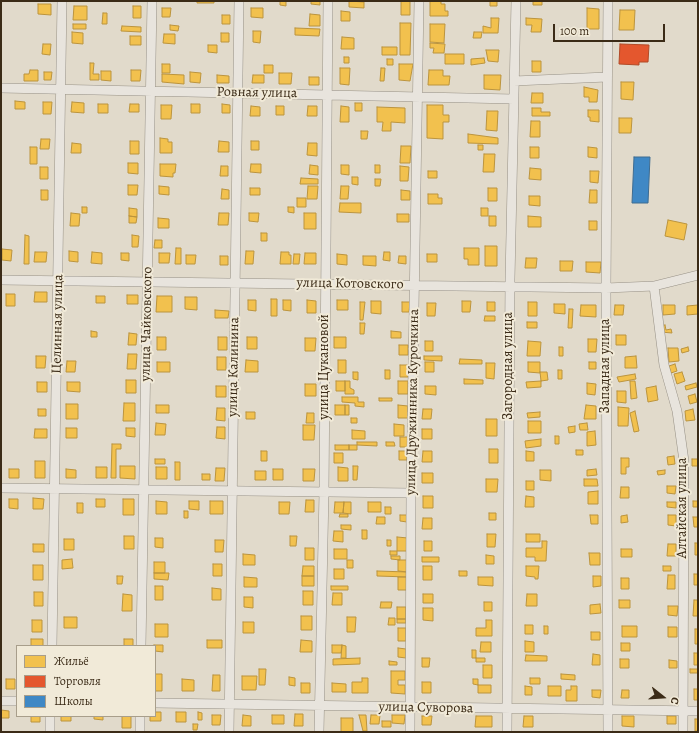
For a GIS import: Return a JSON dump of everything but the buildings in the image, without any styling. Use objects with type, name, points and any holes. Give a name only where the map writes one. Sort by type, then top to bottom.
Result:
[{"type":"street","name":"Целинная улица","points":[[52,645],[56,489],[62,1]]},
{"type":"street","name":"улица Чайковского","points":[[141,645],[145,490],[152,1]]},
{"type":"street","name":"улица Калинина","points":[[229,732],[239,1]]},
{"type":"street","name":"улица Цукановой","points":[[319,732],[324,492],[328,1]]},
{"type":"street","name":"улица Дружинника Курочкина","points":[[410,732],[411,493],[419,1]]},
{"type":"street","name":"Загородная улица","points":[[507,732],[510,286],[516,1]]},
{"type":"street","name":"Западная улица","points":[[608,1],[606,288],[608,732]]},
{"type":"street","points":[[514,81],[607,77]]},
{"type":"street","name":"Ровная улица","points":[[1,88],[514,99]]},
{"type":"street","name":"улица Котовского","points":[[1,280],[606,288],[654,286],[698,274]]},
{"type":"street","name":"Алтайская улица","points":[[654,286],[664,365],[677,411],[684,461],[683,732]]},
{"type":"street","points":[[1,488],[411,493]]},
{"type":"street","points":[[1,701],[16,701]]},
{"type":"street","name":"улица Суворова","points":[[156,703],[229,703],[410,708],[698,711]]},
{"type":"street","points":[[50,717],[50,732]]},
{"type":"street","points":[[140,717],[140,732]]}]
